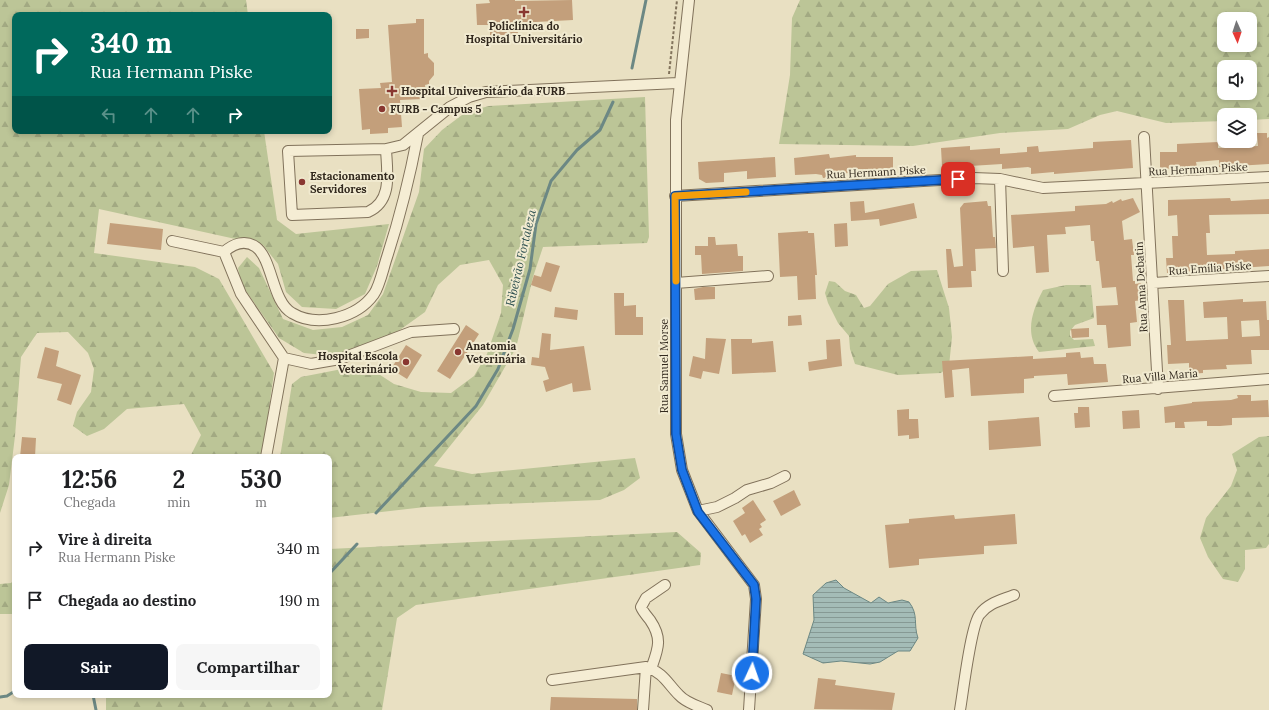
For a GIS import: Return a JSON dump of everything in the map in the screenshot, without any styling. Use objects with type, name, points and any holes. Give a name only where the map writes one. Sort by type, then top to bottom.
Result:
[{"type":"street","name":"Rua Samuel Morse","points":[[689,0],[673,83],[676,120],[676,434],[682,470],[698,512],[754,585],[756,599],[750,710]]},
{"type":"street","points":[[386,149],[384,199],[377,208],[368,212],[292,215],[288,151],[386,149],[403,145],[450,107],[468,97],[486,92],[673,83]]},
{"type":"street","points":[[224,252],[232,244],[245,243],[257,248],[267,265],[280,299],[291,313],[314,321],[342,317],[360,308],[374,294],[381,274],[409,182],[418,134]]},
{"type":"street","name":"Rua Anna Debatin","points":[[1144,137],[1158,389]]},
{"type":"street","name":"Rua Hermann Piske","points":[[675,196],[966,179],[1000,179],[1042,188],[1269,177]]},
{"type":"street","points":[[1000,179],[1003,271]]},
{"type":"street","points":[[172,241],[224,252]]},
{"type":"street","points":[[224,252],[241,294],[284,358],[311,364],[340,358],[411,332],[454,329]]},
{"type":"street","points":[[676,283],[768,276]]},
{"type":"street","name":"Rua Emília Piske","points":[[1153,284],[1269,276]]},
{"type":"street","points":[[267,454],[284,358]]},
{"type":"street","name":"Rua Villa Maria","points":[[1054,396],[1158,389],[1269,379]]},
{"type":"street","points":[[698,512],[717,507],[747,490],[771,483],[785,476]]},
{"type":"street","points":[[643,710],[649,668],[658,651],[659,639],[657,632],[641,607],[646,598],[665,585]]},
{"type":"street","points":[[960,710],[978,615],[988,606],[1014,595]]},
{"type":"street","points":[[552,680],[649,668],[668,681],[679,696],[687,702],[707,710]]},
{"type":"path","points":[[673,83],[677,0]]},
{"type":"green space","points":[[0,0],[246,0],[248,12],[12,12],[12,134],[264,134],[277,220],[296,234],[389,224],[377,266],[365,294],[336,309],[302,307],[286,292],[278,264],[263,245],[99,209],[94,253],[195,267],[219,279],[274,373],[262,454],[192,454],[201,435],[184,404],[127,409],[104,429],[87,436],[73,426],[77,412],[91,392],[94,369],[88,353],[68,332],[37,333],[21,357],[15,436],[9,485],[0,513]]},
{"type":"green space","points":[[800,0],[1269,0],[1269,119],[1257,120],[1257,108],[1217,108],[1217,121],[1166,123],[1117,111],[1100,115],[1068,129],[1000,133],[913,146],[779,144],[790,75],[792,18]]},
{"type":"green space","points":[[645,97],[649,237],[647,243],[543,247],[533,277],[516,348],[483,405],[434,466],[472,474],[635,458],[640,478],[624,490],[600,500],[425,507],[332,518],[332,454],[280,454],[292,384],[301,377],[342,369],[371,369],[394,384],[421,392],[451,393],[474,376],[487,354],[501,313],[503,285],[489,260],[460,265],[438,285],[425,312],[390,337],[333,356],[304,353],[279,338],[241,284],[238,268],[247,257],[259,268],[283,319],[313,330],[342,327],[368,315],[383,294],[419,192],[424,149],[442,130],[466,112],[489,106]]},
{"type":"green space","points":[[937,270],[949,308],[952,337],[949,366],[941,373],[898,375],[855,364],[850,349],[849,336],[838,323],[828,303],[825,293],[829,281],[835,282],[845,291],[856,295],[864,308],[870,306],[888,284],[911,271]]},
{"type":"green space","points":[[1066,285],[1091,285],[1094,318],[1075,325],[1070,331],[1070,336],[1074,340],[1093,339],[1095,346],[1039,352],[1034,345],[1031,329],[1033,313],[1036,305],[1043,290]]},
{"type":"green space","points":[[1269,436],[1269,544],[1266,548],[1245,550],[1245,569],[1238,582],[1223,579],[1208,557],[1200,538],[1206,518],[1231,486],[1237,470],[1232,454],[1259,437]]},
{"type":"green space","points":[[677,532],[701,553],[700,565],[416,605],[397,618],[382,710],[106,710],[106,698],[332,698],[332,549]]},
{"type":"green space","points":[[12,582],[12,614],[0,614],[0,584]]},
{"type":"water","points":[[836,580],[844,588],[871,603],[879,597],[888,603],[902,600],[909,602],[915,615],[918,638],[910,651],[898,651],[880,662],[870,664],[841,661],[823,663],[803,654],[814,620],[813,595],[826,583]]},
{"type":"building","name":"Policlínica do Hospital Universitário","points":[[489,0],[572,0],[573,20],[517,23],[518,34],[490,36],[490,25],[477,25],[476,4],[490,3]]},
{"type":"building","name":"Hospital Universitário da FURB","points":[[416,19],[424,19],[424,54],[428,53],[428,57],[434,63],[434,75],[429,81],[429,84],[425,85],[426,93],[423,93],[423,99],[400,100],[402,127],[388,128],[388,133],[370,134],[370,129],[362,130],[359,89],[381,88],[380,83],[392,82],[388,25],[416,23]]},
{"type":"building","points":[[356,29],[369,29],[369,38],[356,39]]},
{"type":"building","points":[[1257,133],[1267,133],[1267,138],[1269,137],[1269,164],[1219,167],[1219,160],[1196,162],[1197,167],[1160,169],[1160,152],[1177,152],[1177,144],[1217,142],[1217,148],[1257,148]]},
{"type":"building","points":[[1131,140],[1133,168],[1054,174],[1054,172],[1031,174],[1031,168],[1002,169],[1002,164],[954,167],[953,165],[942,166],[941,148],[970,146],[970,150],[1000,148],[1000,154],[1027,152],[1027,147],[1038,146],[1039,152],[1093,148],[1093,142]]},
{"type":"building","points":[[829,154],[830,158],[856,155],[856,157],[893,157],[893,170],[857,169],[858,172],[830,175],[831,177],[823,178],[822,175],[816,174],[795,175],[794,158]]},
{"type":"building","points":[[775,157],[776,177],[747,179],[747,171],[724,173],[724,182],[706,183],[699,179],[698,162]]},
{"type":"building","points":[[1133,198],[1140,212],[1122,221],[1124,240],[1132,239],[1134,255],[1131,255],[1133,281],[1135,281],[1135,284],[1141,283],[1142,300],[1135,301],[1137,322],[1130,323],[1131,346],[1108,348],[1106,325],[1097,325],[1096,306],[1118,305],[1116,287],[1102,288],[1099,261],[1096,261],[1094,241],[1091,241],[1090,225],[1065,227],[1066,234],[1047,235],[1049,272],[1036,273],[1034,246],[1013,248],[1011,215],[1075,211],[1075,206],[1106,204],[1112,201],[1113,203],[1121,199],[1122,201]]},
{"type":"building","points":[[1230,198],[1231,201],[1269,199],[1269,214],[1209,215],[1210,233],[1206,233],[1207,255],[1235,254],[1235,251],[1269,249],[1269,266],[1167,273],[1166,258],[1173,258],[1172,236],[1178,236],[1177,215],[1168,216],[1168,200]]},
{"type":"building","points":[[864,201],[865,213],[914,203],[917,218],[880,226],[879,219],[851,221],[850,202]]},
{"type":"building","points":[[987,201],[988,206],[991,206],[993,237],[995,237],[996,248],[975,249],[976,271],[971,271],[972,287],[948,288],[946,249],[951,249],[954,267],[963,266],[960,208],[964,203]]},
{"type":"building","points":[[110,223],[163,229],[161,250],[107,244]]},
{"type":"building","points":[[847,223],[848,246],[835,247],[834,224]]},
{"type":"building","points":[[808,231],[808,233],[814,233],[817,275],[815,275],[816,299],[798,300],[797,276],[780,277],[778,233]]},
{"type":"building","points":[[708,237],[715,237],[716,245],[737,244],[738,256],[743,256],[743,271],[702,274],[701,255],[695,255],[695,246],[708,246]]},
{"type":"building","points":[[546,262],[560,266],[551,292],[531,285],[534,275],[541,277]]},
{"type":"building","points":[[715,287],[715,299],[695,300],[694,289]]},
{"type":"building","points":[[614,293],[624,293],[624,306],[636,305],[636,317],[643,317],[643,335],[615,335]]},
{"type":"building","points":[[1243,299],[1243,302],[1266,301],[1267,320],[1269,320],[1269,350],[1251,350],[1252,364],[1226,365],[1227,369],[1203,370],[1203,373],[1189,374],[1189,363],[1168,364],[1167,345],[1171,345],[1168,300],[1184,300],[1186,341],[1228,339],[1227,317],[1204,318],[1203,302]],"holes":[[[1259,320],[1260,336],[1242,337],[1241,321]]]},
{"type":"building","points":[[555,307],[578,310],[577,320],[554,317]]},
{"type":"building","points":[[801,315],[802,325],[788,326],[788,316]]},
{"type":"building","name":"Anatomia Veterinária","points":[[466,325],[479,334],[450,379],[437,371]]},
{"type":"building","points":[[1089,328],[1089,337],[1072,338],[1071,329]]},
{"type":"building","points":[[542,333],[551,334],[550,350],[584,346],[591,390],[573,392],[572,383],[546,392],[543,381],[549,379],[545,367],[531,365],[532,357],[539,358]]},
{"type":"building","points":[[706,338],[726,339],[719,374],[703,371],[701,379],[689,376],[693,356],[705,359]]},
{"type":"building","points":[[731,339],[752,339],[752,343],[773,341],[776,372],[732,374]]},
{"type":"building","points":[[840,339],[842,366],[809,371],[808,362],[827,359],[826,340]]},
{"type":"building","name":"Hospital Escola Veterinário","points":[[406,345],[422,355],[407,379],[391,369]]},
{"type":"building","points":[[45,347],[59,351],[56,366],[81,375],[71,405],[57,400],[62,384],[37,378]]},
{"type":"building","points":[[1080,352],[1081,358],[1093,357],[1094,364],[1106,364],[1108,382],[1068,385],[1067,374],[1034,376],[1034,378],[1024,379],[1024,393],[971,396],[969,368],[952,370],[954,397],[945,398],[942,361],[1033,356],[1033,359],[1066,357],[1066,353]]},
{"type":"building","points":[[1237,395],[1251,395],[1251,401],[1268,400],[1269,417],[1232,418],[1232,425],[1220,426],[1207,426],[1207,421],[1184,422],[1185,428],[1175,428],[1175,422],[1165,423],[1164,407],[1192,402],[1231,400],[1238,398]]},
{"type":"building","points":[[1078,407],[1089,407],[1090,427],[1075,428],[1074,413],[1078,413]]},
{"type":"building","points":[[909,409],[909,419],[918,419],[919,438],[909,439],[909,435],[898,436],[897,410]]},
{"type":"building","points":[[1139,410],[1140,428],[1123,429],[1122,411]]},
{"type":"building","points":[[1039,417],[1041,446],[989,450],[988,421]]},
{"type":"building","points":[[22,437],[36,438],[35,454],[20,454]]},
{"type":"building","points":[[794,490],[801,505],[781,516],[773,501]]},
{"type":"building","points":[[753,500],[766,520],[760,524],[762,527],[759,529],[763,535],[750,543],[745,534],[742,536],[733,521],[745,513],[742,508]]},
{"type":"building","points":[[1015,514],[1017,544],[984,546],[984,554],[919,559],[919,565],[889,568],[885,525],[909,523],[909,519],[954,515],[955,519]]},
{"type":"building","points":[[721,673],[736,676],[732,695],[717,692]]},
{"type":"building","points":[[818,678],[836,680],[835,685],[895,693],[892,710],[814,709]]},
{"type":"building","points":[[551,697],[637,699],[637,710],[550,710]]},
{"type":"waterway","name":"Ribeirão Fortaleza","points":[[632,68],[646,0]]},
{"type":"waterway","name":"Ribeirão Fortaleza","points":[[376,513],[476,406],[498,369],[513,329],[530,269],[536,224],[551,181],[577,150],[600,130],[613,102]]},
{"type":"waterway","name":"Ribeirão Fortaleza","points":[[332,571],[357,544]]},
{"type":"waterway","points":[[0,697],[7,696],[12,693]]},
{"type":"waterway","name":"Ribeirão Fortaleza","points":[[94,698],[96,710]]},
{"type":"slow traffic","points":[[676,281],[675,196],[746,192]]},
{"type":"place","name":"Policlínica do Hospital Universitário","points":[[524,12]]},
{"type":"place","name":"Hospital Universitário da FURB","points":[[392,91]]},
{"type":"place","name":"FURB - Campus 5","points":[[382,109]]},
{"type":"place","name":"Estacionamento Servidores","points":[[302,182]]},
{"type":"place","name":"Anatomia Veterinária","points":[[458,352]]},
{"type":"place","name":"Hospital Escola Veterinário","points":[[406,362]]},
{"type":"route","points":[[752,673],[756,599],[754,585],[749,576],[698,512],[682,470],[676,434],[677,350],[675,196],[958,179]]}]
